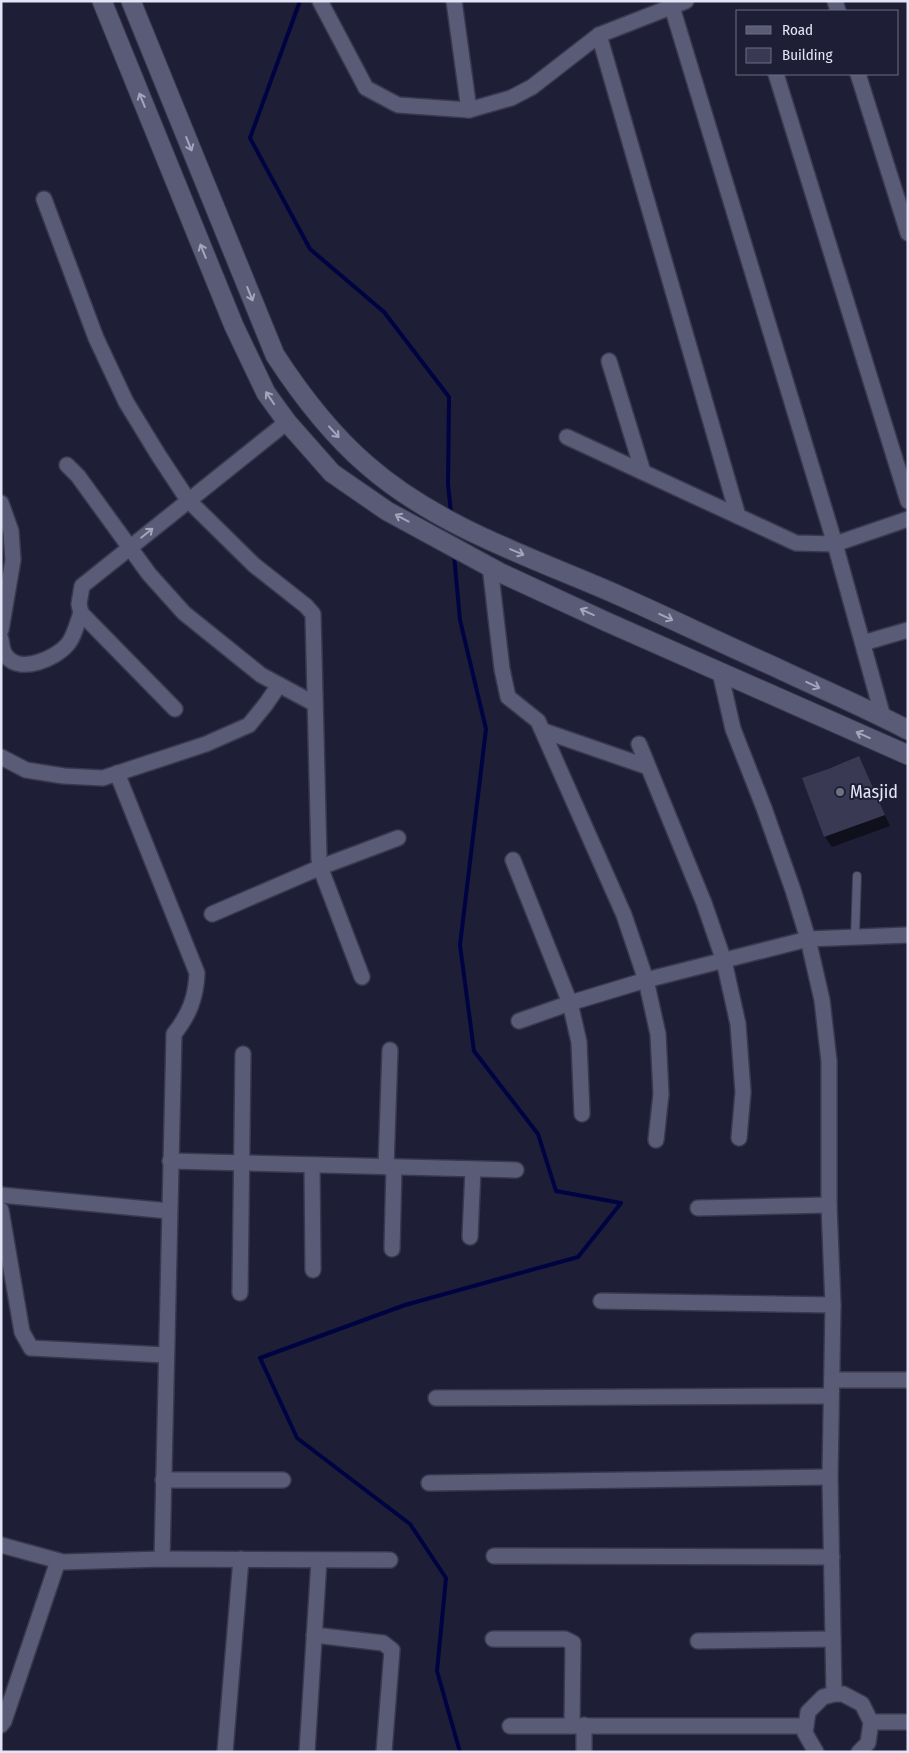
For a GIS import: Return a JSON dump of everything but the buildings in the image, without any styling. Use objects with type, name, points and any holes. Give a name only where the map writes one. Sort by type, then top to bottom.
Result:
[{"type":"street","points":[[102,1],[234,326],[266,393],[287,422],[332,473],[387,510],[484,563],[607,622],[908,755]]},
{"type":"street","points":[[131,1],[275,355],[298,390],[334,432],[367,465],[402,492],[442,517],[472,532],[620,596],[908,730]]},
{"type":"street","points":[[320,1],[366,88],[398,105],[470,110],[511,98],[532,87],[599,35],[679,4],[883,717]]},
{"type":"street","points":[[454,1],[470,110]]},
{"type":"street","points":[[599,35],[738,516]]},
{"type":"street","points":[[776,75],[908,501]]},
{"type":"street","points":[[858,75],[908,233]]},
{"type":"street","points":[[44,199],[96,338],[126,402],[188,500],[254,565],[283,590],[306,606],[313,614],[318,859],[362,978]]},
{"type":"street","points":[[609,361],[643,472]]},
{"type":"street","points":[[175,708],[81,613],[79,604],[82,586],[287,422]]},
{"type":"street","points":[[567,437],[796,543],[835,544],[908,519]]},
{"type":"street","points":[[68,465],[149,574],[184,613],[261,675],[315,704]]},
{"type":"street","points":[[1,502],[11,531],[13,560],[1,630]]},
{"type":"street","points":[[484,563],[508,698],[538,720],[544,731],[624,915],[646,980],[658,1034],[661,1094],[656,1140]]},
{"type":"street","points":[[607,622],[620,596]]},
{"type":"street","points":[[1,639],[3,650],[8,659],[22,664],[38,663],[57,655],[69,644],[81,613]]},
{"type":"street","points":[[862,643],[908,630]]},
{"type":"street","points":[[720,672],[733,729],[768,818],[808,938],[822,1000],[829,1061],[829,1205],[833,1305],[830,1477],[834,1694]]},
{"type":"street","points":[[1,757],[26,770],[64,776],[103,778],[206,744],[249,725],[279,684]]},
{"type":"street","points":[[544,731],[648,767]]},
{"type":"street","points":[[639,744],[704,903],[724,961],[738,1024],[743,1092],[740,1138]]},
{"type":"street","points":[[117,773],[197,973],[196,992],[185,1020],[174,1034],[165,1355],[162,1559]]},
{"type":"street","points":[[212,914],[321,867],[398,838]]},
{"type":"street","points":[[513,860],[570,1003],[579,1042],[582,1114]]},
{"type":"street","points":[[519,1021],[646,980],[808,938],[908,935]]},
{"type":"street","points":[[390,1050],[392,1249]]},
{"type":"street","points":[[240,1293],[243,1054]]},
{"type":"street","points":[[170,1162],[516,1170]]},
{"type":"street","points":[[312,1165],[312,1270]]},
{"type":"street","points":[[470,1237],[474,1169]]},
{"type":"street","points":[[1,1195],[169,1211]]},
{"type":"street","points":[[698,1208],[829,1205]]},
{"type":"street","points":[[1,1210],[22,1332],[31,1348],[165,1355]]},
{"type":"street","points":[[601,1301],[833,1305]]},
{"type":"street","points":[[832,1380],[908,1380]]},
{"type":"street","points":[[436,1398],[831,1396]]},
{"type":"street","points":[[429,1483],[830,1477]]},
{"type":"street","points":[[163,1480],[283,1480]]},
{"type":"street","points":[[1,1544],[64,1562],[162,1559],[390,1560]]},
{"type":"street","points":[[494,1556],[832,1557]]},
{"type":"street","points":[[225,1752],[241,1559]]},
{"type":"street","points":[[307,1752],[319,1560]]},
{"type":"street","points":[[1,1726],[4,1722],[58,1561]]},
{"type":"street","points":[[314,1635],[383,1643],[392,1650],[384,1752]]},
{"type":"street","points":[[493,1638],[565,1639],[573,1643],[578,1724],[584,1752]]},
{"type":"street","points":[[698,1641],[833,1639]]},
{"type":"street","points":[[816,1752],[805,1732],[808,1712],[823,1697],[843,1694],[862,1704],[871,1722],[868,1743],[859,1752]]},
{"type":"street","points":[[871,1722],[908,1722]]},
{"type":"street","points":[[510,1726],[578,1724],[806,1726]]},
{"type":"lane","points":[[855,937],[857,876]]},
{"type":"waterway","points":[[300,1],[250,138],[310,249],[384,312],[449,397],[448,484],[451,513]]},
{"type":"waterway","points":[[454,555],[460,620],[486,729],[460,945],[474,1051],[538,1134],[556,1191],[621,1203],[578,1257],[405,1305],[260,1358],[297,1438],[410,1524],[446,1578],[437,1671],[460,1752]]},
{"type":"place","name":"Masjid","points":[[840,792]]}]
